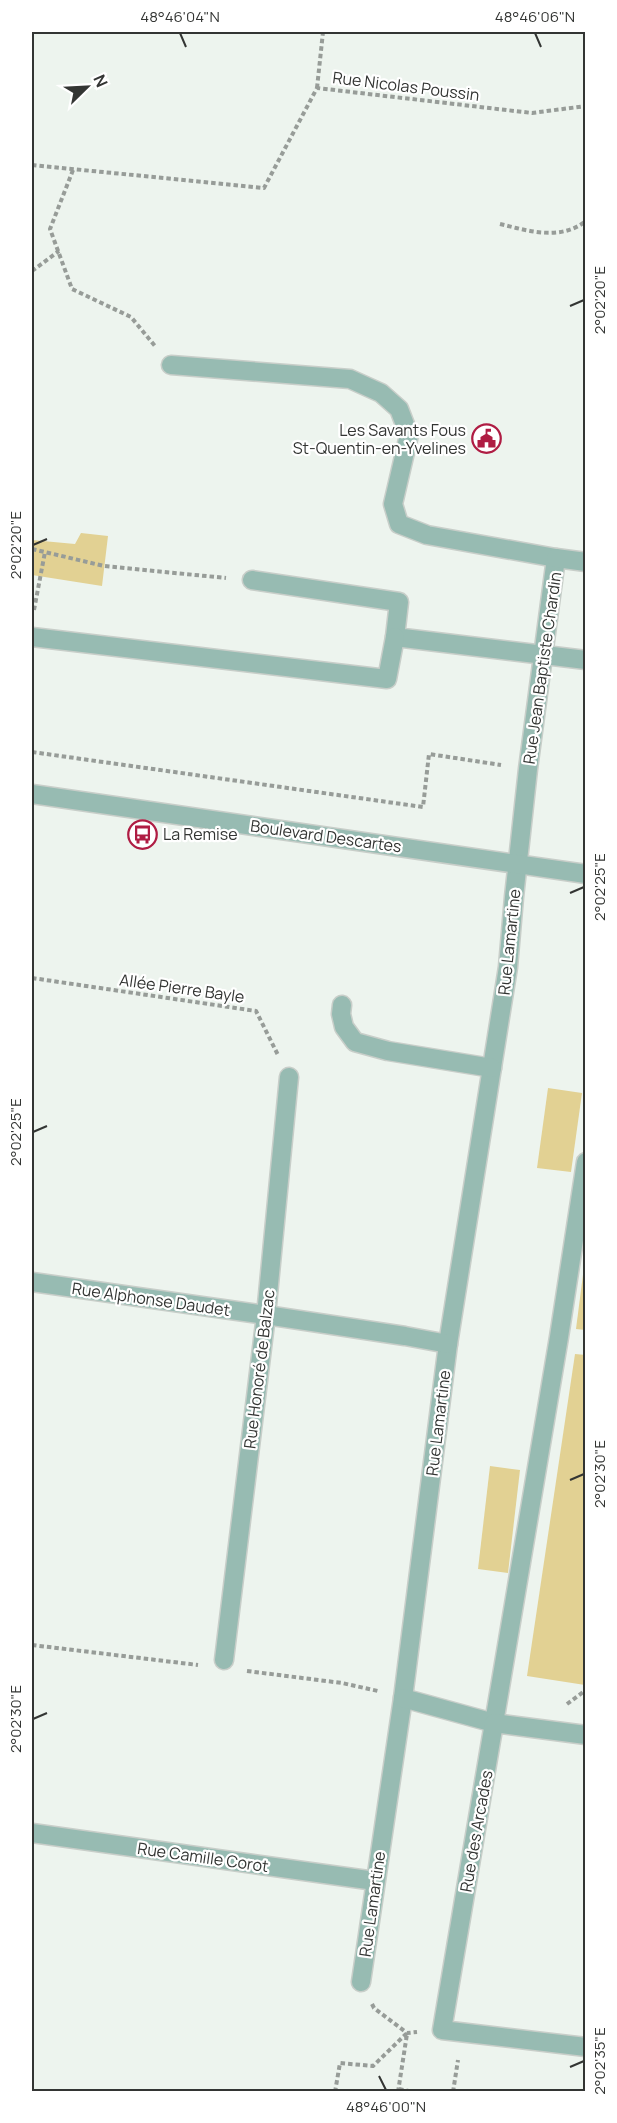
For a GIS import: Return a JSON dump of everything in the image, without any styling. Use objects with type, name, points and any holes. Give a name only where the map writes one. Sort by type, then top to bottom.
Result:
[{"type":"street","name":"Rue Jean Baptiste Chardin","points":[[171,364],[350,379],[381,393],[399,409],[409,435],[393,504],[399,524],[427,535],[556,558],[528,769],[519,864]]},
{"type":"street","points":[[556,558],[585,562]]},
{"type":"street","points":[[32,637],[387,679],[399,602],[252,580]]},
{"type":"street","points":[[395,637],[585,660]]},
{"type":"street","name":"Boulevard Descartes","points":[[32,794],[585,874]]},
{"type":"street","name":"Rue Lamartine","points":[[361,1982],[403,1698],[448,1344],[508,967],[519,864]]},
{"type":"street","points":[[342,1005],[341,1014],[344,1027],[355,1042],[388,1051],[492,1068]]},
{"type":"street","name":"Rue Honoré de Balzac","points":[[224,1660],[266,1315],[289,1077]]},
{"type":"street","name":"Rue des Arcades","points":[[442,2030],[560,1337],[585,1162]]},
{"type":"street","name":"Rue Alphonse Daudet","points":[[32,1282],[266,1315],[448,1344]]},
{"type":"street","points":[[403,1698],[494,1723],[585,1735]]},
{"type":"street","name":"Rue Camille Corot","points":[[32,1833],[375,1881]]},
{"type":"street","points":[[442,2030],[585,2047]]},
{"type":"path","points":[[317,88],[323,32]]},
{"type":"path","name":"Rue Nicolas Poussin","points":[[32,165],[264,188],[317,88],[532,113],[585,106]]},
{"type":"path","points":[[73,170],[50,229],[72,289],[131,317],[171,364]]},
{"type":"path","points":[[500,225],[551,234],[575,229],[585,221]]},
{"type":"path","points":[[32,271],[59,251]]},
{"type":"path","points":[[32,549],[104,566],[252,580]]},
{"type":"path","points":[[33,616],[45,552]]},
{"type":"path","points":[[32,752],[423,807],[429,754],[528,769]]},
{"type":"path","name":"Allée Pierre Bayle","points":[[32,978],[256,1011],[289,1077]]},
{"type":"path","points":[[361,1982],[374,2008],[407,2033]]},
{"type":"path","points":[[335,2091],[340,2063],[373,2066],[407,2033],[442,2030]]},
{"type":"path","points":[[407,2033],[399,2090],[414,2091]]},
{"type":"path","points":[[453,2091],[462,2033]]},
{"type":"shaded area","points":[[81,533],[108,536],[102,586],[32,575],[32,540],[75,544]]},
{"type":"shaded area","points":[[548,1088],[582,1093],[571,1172],[537,1168]]},
{"type":"shaded area","points":[[585,1259],[585,1330],[576,1329]]},
{"type":"shaded area","points":[[575,1354],[586,1355],[585,1685],[527,1676]]},
{"type":"shaded area","points":[[490,1466],[520,1470],[508,1573],[478,1569]]},
{"type":"place","name":"Les Savants Fous St-Quentin-en-Yvelines","points":[[487,439]]},
{"type":"place","name":"La Remise","points":[[142,834]]}]
